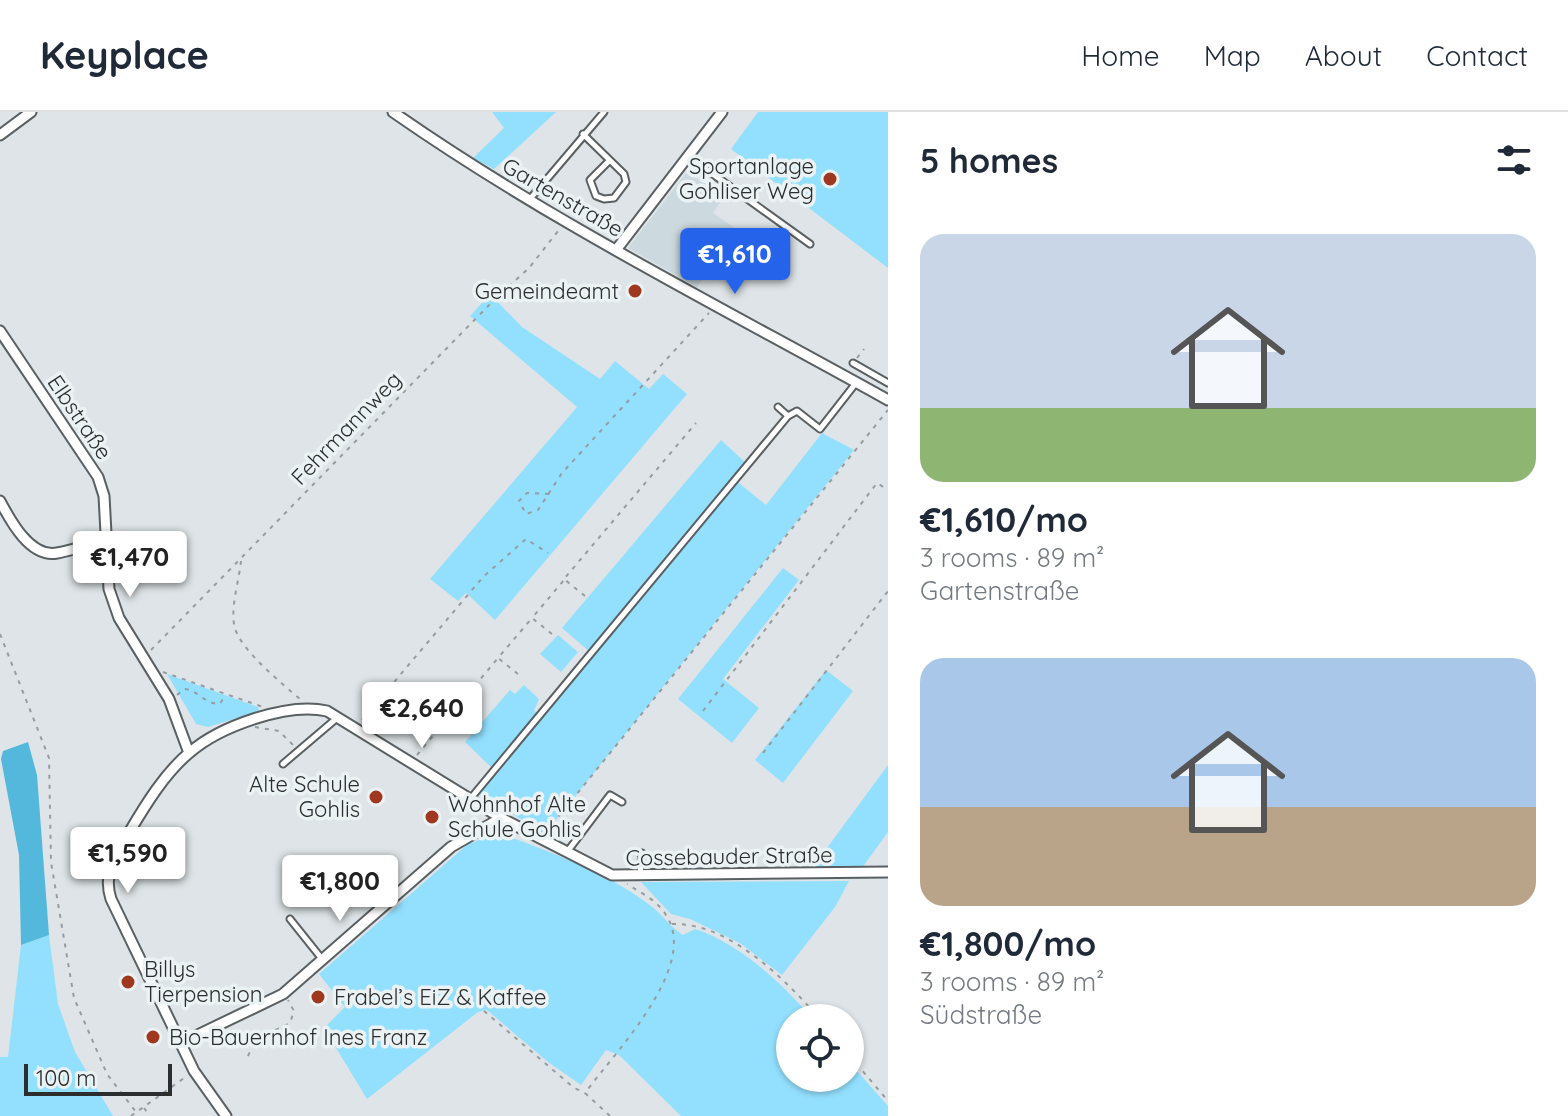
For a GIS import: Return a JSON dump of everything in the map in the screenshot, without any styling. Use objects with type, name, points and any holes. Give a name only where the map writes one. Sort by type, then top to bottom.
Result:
[{"type":"street","points":[[0,135],[31,112]]},
{"type":"street","name":"Gartenstraße","points":[[393,112],[451,152],[616,250],[888,400]]},
{"type":"street","points":[[616,250],[722,112]]},
{"type":"street","name":"Elbstraße","points":[[0,331],[98,477],[104,496],[109,589],[119,618],[169,699],[189,753]]},
{"type":"street","points":[[0,501],[16,530],[38,548],[53,554],[89,543],[106,546]]},
{"type":"street","points":[[226,1116],[194,1071],[107,886],[115,857],[142,811],[189,753],[210,739],[248,722],[306,707]]},
{"type":"street","name":"Cossebauder Straße","points":[[306,707],[339,716],[501,818],[612,875],[888,872]]},
{"type":"street","points":[[183,1042],[283,994],[451,847],[501,818]]},
{"type":"lane","points":[[530,199],[604,112]]},
{"type":"lane","points":[[583,134],[608,162],[624,174],[626,182],[614,198],[604,199],[596,196],[590,180],[608,162]]},
{"type":"lane","points":[[689,157],[810,244]]},
{"type":"lane","points":[[853,363],[888,383]]},
{"type":"lane","points":[[470,799],[788,416],[797,411],[820,429],[856,382]]},
{"type":"lane","points":[[778,407],[788,416]]},
{"type":"lane","points":[[283,764],[339,716]]},
{"type":"lane","points":[[567,853],[610,795],[622,802]]},
{"type":"lane","points":[[640,875],[642,853]]},
{"type":"lane","points":[[362,867],[390,901]]},
{"type":"lane","points":[[290,919],[323,959]]},
{"type":"path","name":"Fehrmannweg","points":[[145,656],[529,268],[566,220]]},
{"type":"path","points":[[549,494],[527,493],[519,501],[521,510],[526,514],[538,510],[549,494],[562,473],[716,305]]},
{"type":"path","points":[[539,838],[555,823],[888,410]]},
{"type":"path","points":[[411,762],[696,423]]},
{"type":"path","points":[[703,711],[877,483],[888,490]]},
{"type":"path","points":[[357,728],[499,561],[526,539],[548,553]]},
{"type":"path","points":[[241,560],[235,631],[306,707]]},
{"type":"path","points":[[564,579],[585,596]]},
{"type":"path","points":[[763,753],[888,591]]},
{"type":"path","points":[[532,618],[552,634]]},
{"type":"path","points":[[0,634],[49,758],[51,862],[74,998],[101,1064],[136,1112]]},
{"type":"path","points":[[498,658],[518,674]]},
{"type":"path","points":[[154,672],[161,671],[274,714]]},
{"type":"path","points":[[169,699],[184,689],[193,689],[208,703],[220,704],[226,694]]},
{"type":"path","points":[[248,722],[258,729],[283,733],[298,751]]},
{"type":"path","points":[[585,1093],[665,983],[674,960],[671,924],[655,902],[612,875]]},
{"type":"path","points":[[671,924],[701,925],[732,943],[784,982],[805,1004]]},
{"type":"path","points":[[248,1056],[255,1040],[284,1027],[293,1018],[294,1011],[283,994]]},
{"type":"path","points":[[484,1011],[610,1116]]},
{"type":"path","points":[[131,1116],[194,1071]]},
{"type":"path","points":[[864,1073],[888,1101]]},
{"type":"path","points":[[143,1107],[150,1116]]},
{"type":"shaded area","points":[[492,112],[556,112],[494,169],[473,158],[504,128]]},
{"type":"shaded area","name":"Sportanlage Gohliser Weg","points":[[758,112],[888,112],[888,268],[731,149]]},
{"type":"shaded area","points":[[687,172],[724,196],[713,213],[735,228],[697,287],[628,248]]},
{"type":"shaded area","points":[[490,294],[522,327],[600,379],[615,361],[649,389],[663,374],[687,394],[495,620],[466,593],[458,601],[430,579],[577,407],[470,316]]},
{"type":"shaded area","points":[[822,433],[854,450],[555,821],[543,832],[478,794],[475,790],[492,768],[465,742],[510,690],[515,694],[524,685],[539,699],[534,711],[538,713],[590,652],[562,628],[721,440],[747,464],[734,479],[766,505]]},
{"type":"shaded area","points":[[783,568],[799,580],[723,679],[759,708],[732,743],[678,699]]},
{"type":"shaded area","points":[[558,635],[578,652],[561,672],[540,654]]},
{"type":"shaded area","points":[[826,670],[853,691],[783,783],[755,760]]},
{"type":"shaded area","points":[[167,674],[258,707],[259,711],[208,727],[196,724]]},
{"type":"shaded area","points":[[28,742],[37,775],[49,935],[21,945],[19,855],[1,759],[3,751]]},
{"type":"shaded area","points":[[888,765],[888,832],[862,868],[813,867]]},
{"type":"shaded area","points":[[499,833],[617,884],[651,906],[683,935],[695,929],[728,944],[773,978],[799,1004],[776,1004],[776,1092],[864,1092],[864,1079],[888,1106],[888,1116],[681,1116],[619,1055],[606,1050],[581,1085],[548,1062],[487,1010],[478,1012],[367,1099],[324,1028],[345,1007],[319,974],[468,844]]},
{"type":"shaded area","points":[[849,881],[835,907],[782,975],[740,943],[690,919],[671,914],[641,882]]},
{"type":"shaded area","points":[[49,935],[58,1004],[75,1052],[113,1116],[0,1116],[0,1057],[8,1057],[21,945]]},
{"type":"place","name":"Sportanlage Gohliser Weg","points":[[830,179]]},
{"type":"place","name":"Gemeindeamt","points":[[635,291]]},
{"type":"place","name":"Alte Schule Gohlis","points":[[376,797]]},
{"type":"place","name":"Wohnhof Alte Schule Gohlis","points":[[432,817]]},
{"type":"place","name":"Billys Tierpension","points":[[128,982]]},
{"type":"place","name":"Frabel’s EiZ & Kaffee","points":[[318,997]]},
{"type":"place","name":"Bio-Bauernhof Ines Franz","points":[[153,1037]]}]
